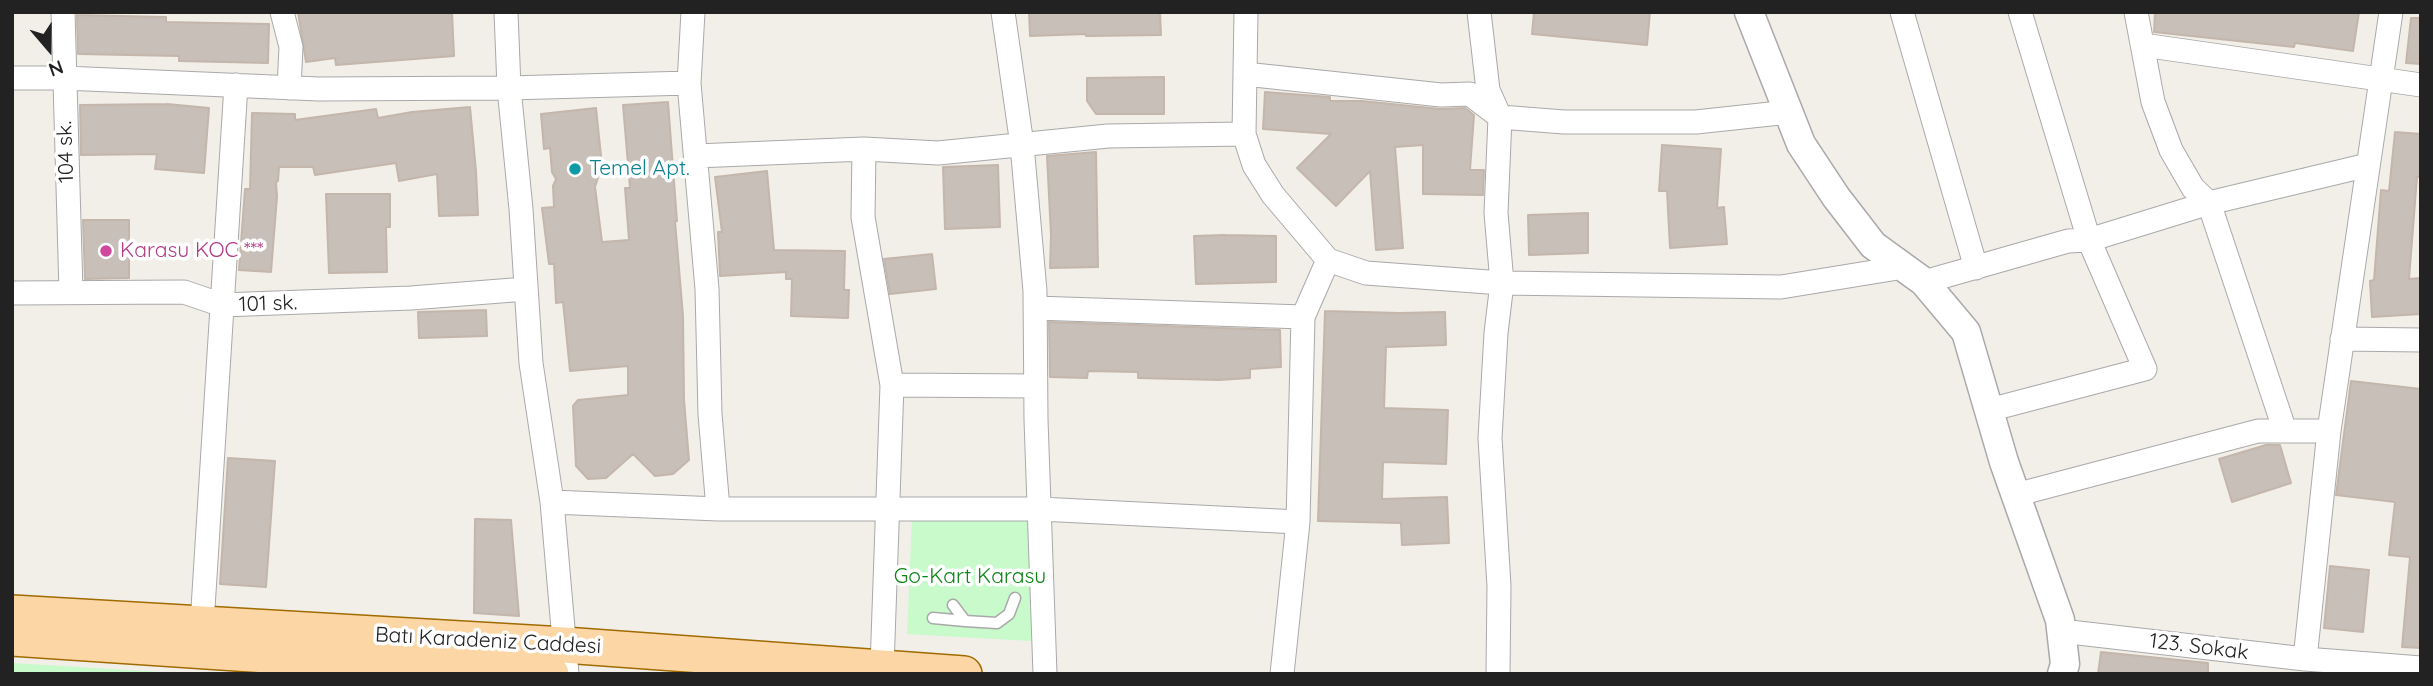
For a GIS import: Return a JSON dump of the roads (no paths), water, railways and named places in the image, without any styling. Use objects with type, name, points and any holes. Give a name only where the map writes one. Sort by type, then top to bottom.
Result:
[{"type":"main road","name":"Batı Karadeniz Caddesi","points":[[12,613],[202,624],[561,664]]},
{"type":"main road","name":"Batı Karadeniz Caddesi","points":[[12,638],[561,664],[883,667],[964,674]]},
{"type":"street","name":"104 sk.","points":[[63,12],[71,292]]},
{"type":"street","points":[[282,12],[291,47],[289,88]]},
{"type":"street","points":[[506,12],[509,88],[521,209],[531,363],[552,502],[561,664]]},
{"type":"street","points":[[693,12],[689,83],[707,289],[710,414],[718,509]]},
{"type":"street","points":[[1003,12],[1022,145],[1035,308],[1035,386],[1045,674]]},
{"type":"street","points":[[1246,12],[1244,134],[1254,165],[1273,195],[1328,260],[1366,273],[1502,283],[1781,287],[1914,275],[1976,268],[2068,241],[2089,240],[2209,203],[2368,165]]},
{"type":"street","points":[[1479,12],[1488,90],[1500,117],[1496,213],[1502,283],[1496,333],[1490,438],[1499,586],[1498,674]]},
{"type":"street","points":[[1749,12],[1801,145],[1836,197],[1873,246],[1914,275],[1966,332],[2015,495],[2060,620],[2065,664],[2062,674]]},
{"type":"street","points":[[1902,12],[1976,268]]},
{"type":"street","points":[[1989,410],[2145,369],[2089,240],[2020,12]]},
{"type":"street","points":[[2136,12],[2152,102],[2172,150],[2193,188],[2209,203],[2285,431]]},
{"type":"street","points":[[2305,659],[2329,431],[2391,12]]},
{"type":"street","points":[[2143,45],[2421,85]]},
{"type":"street","points":[[1245,74],[1441,95],[1470,94],[1500,117],[1564,122],[1696,122],[1789,112]]},
{"type":"street","points":[[12,78],[289,88],[509,88],[689,83]]},
{"type":"street","points":[[202,624],[236,85]]},
{"type":"street","points":[[696,156],[864,149],[938,153],[1108,136],[1244,134]]},
{"type":"street","points":[[864,149],[863,217],[892,386],[883,667]]},
{"type":"street","points":[[1282,674],[1298,522],[1303,317],[1328,260]]},
{"type":"street","name":"101 sk.","points":[[12,293],[184,292],[222,305],[411,298],[526,289]]},
{"type":"street","points":[[1035,308],[1303,317]]},
{"type":"street","points":[[2342,339],[2421,340]]},
{"type":"street","points":[[892,386],[1035,386]]},
{"type":"street","points":[[2015,495],[2259,431],[2329,431]]},
{"type":"street","points":[[552,502],[718,509],[1040,509],[1298,522]]},
{"type":"street","name":"123. Sokak","points":[[2061,631],[2305,659],[2421,668]]},
{"type":"lane","points":[[933,618],[997,623],[1009,614],[1015,598]]},
{"type":"lane","points":[[953,606],[965,621]]},
{"type":"place","name":"Temel Apt.","points":[[575,169]]},
{"type":"place","name":"Karasu KOC ***","points":[[106,251]]},
{"type":"park label","name":"Go-Kart Karasu","points":[[970,577]]}]
